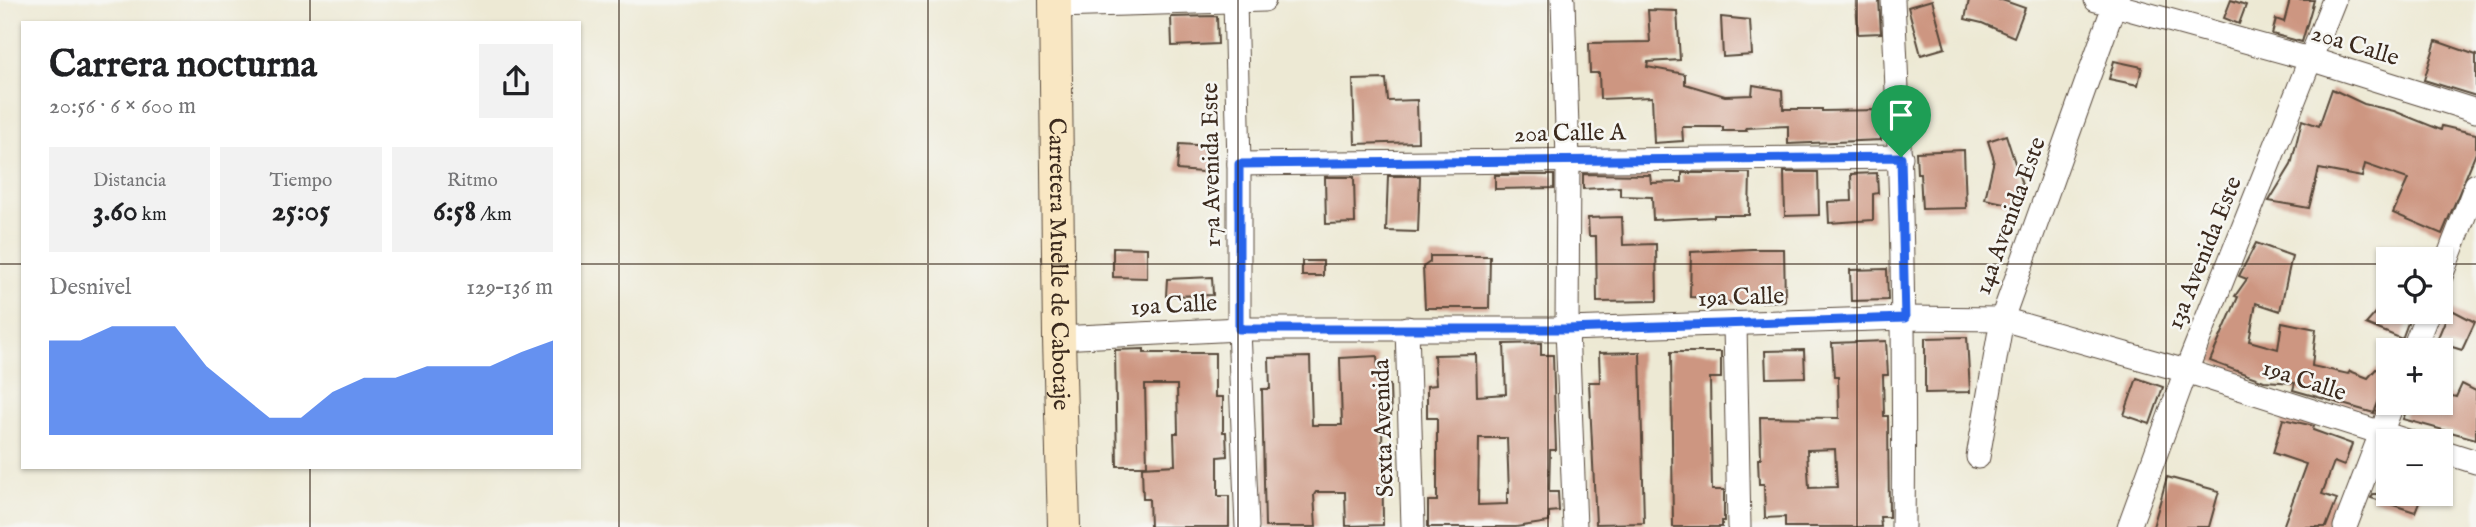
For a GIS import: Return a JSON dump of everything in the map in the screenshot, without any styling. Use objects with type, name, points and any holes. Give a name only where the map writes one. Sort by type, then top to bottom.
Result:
[{"type":"main road","name":"Carretera Muelle de Cabotaje","points":[[1055,3],[1064,527]]},
{"type":"street","name":"17a Avenida Este","points":[[1235,0],[1239,329],[1247,527]]},
{"type":"street","points":[[1055,3],[1264,0]]},
{"type":"street","points":[[1563,0],[1568,160],[1567,329],[1575,527]]},
{"type":"street","points":[[1893,0],[1905,318],[1903,527]]},
{"type":"street","name":"13a Avenida Este","points":[[2129,527],[2186,371],[2334,0]]},
{"type":"street","name":"20a Calle","points":[[2109,2],[2476,111]]},
{"type":"street","name":"14a Avenida Este","points":[[1978,457],[2002,319],[2109,2]]},
{"type":"street","name":"20a Calle A","points":[[1239,164],[1901,157]]},
{"type":"street","points":[[2452,247],[2476,185]]},
{"type":"street","name":"19a Calle","points":[[1059,338],[1239,329],[1567,329],[1905,318],[2002,319],[2186,371],[2376,431]]},
{"type":"street","points":[[1735,325],[1739,527]]},
{"type":"street","name":"Sexta Avenida","points":[[1408,328],[1413,527]]},
{"type":"street","points":[[2345,527],[2376,446]]},
{"type":"street","points":[[2453,455],[2476,462]]},
{"type":"building","points":[[1856,0],[1879,0],[1881,33],[1858,34]]},
{"type":"building","points":[[1932,0],[1945,48],[1921,55],[1908,7]]},
{"type":"building","points":[[1969,0],[2002,0],[2025,8],[2014,37],[1982,23],[1965,19]]},
{"type":"building","points":[[2231,0],[2246,5],[2239,24],[2224,18]]},
{"type":"building","points":[[2290,0],[2314,0],[2302,42],[2272,34],[2276,19],[2284,22]]},
{"type":"building","points":[[1648,10],[1677,11],[1680,60],[1648,62],[1647,67],[1685,74],[1685,84],[1725,96],[1752,95],[1753,85],[1782,90],[1783,109],[1880,110],[1881,140],[1788,144],[1788,126],[1746,128],[1747,131],[1723,131],[1723,127],[1682,127],[1683,141],[1654,143],[1652,97],[1600,99],[1599,73],[1590,73],[1589,43],[1650,42]]},
{"type":"building","points":[[1217,16],[1218,44],[1172,46],[1171,17]]},
{"type":"building","points":[[1721,17],[1750,20],[1752,55],[1723,57]]},
{"type":"building","points":[[2436,41],[2476,55],[2476,96],[2424,80]]},
{"type":"building","points":[[2114,61],[2142,67],[2138,85],[2109,79]]},
{"type":"building","points":[[1386,79],[1388,101],[1417,100],[1418,142],[1355,144],[1353,80]]},
{"type":"building","points":[[2332,89],[2364,104],[2394,111],[2441,130],[2442,126],[2476,134],[2476,153],[2442,234],[2393,213],[2408,179],[2365,164],[2362,177],[2319,169],[2309,208],[2269,201],[2291,165],[2302,120],[2319,126]]},
{"type":"building","points":[[2006,135],[2022,185],[2018,206],[1985,199],[1994,160],[1988,141]]},
{"type":"building","points":[[1179,144],[1211,146],[1211,155],[1215,156],[1214,173],[1177,170]]},
{"type":"building","points":[[1964,150],[1966,208],[1922,209],[1916,152]]},
{"type":"building","points":[[1784,172],[1818,172],[1819,215],[1785,216]]},
{"type":"building","points":[[1682,173],[1750,173],[1749,215],[1653,220],[1652,197],[1620,196],[1620,187],[1583,189],[1583,174],[1650,175],[1651,183],[1682,182]]},
{"type":"building","points":[[1877,173],[1878,193],[1873,194],[1873,220],[1829,223],[1828,202],[1852,201],[1851,174]]},
{"type":"building","points":[[1495,175],[1554,175],[1554,188],[1495,189]]},
{"type":"building","points":[[1388,176],[1420,176],[1418,232],[1386,231]]},
{"type":"building","points":[[1325,177],[1354,177],[1355,223],[1326,224]]},
{"type":"building","points":[[1622,217],[1623,245],[1656,244],[1657,301],[1597,302],[1596,236],[1589,236],[1588,218]]},
{"type":"building","points":[[2256,243],[2292,256],[2280,311],[2256,303],[2249,341],[2278,349],[2282,322],[2316,329],[2312,366],[2348,374],[2350,371],[2368,378],[2376,369],[2374,413],[2293,390],[2295,383],[2264,381],[2210,361],[2238,297],[2235,296],[2247,279],[2239,276]]},
{"type":"building","points":[[1113,247],[1147,248],[1147,278],[1113,277]]},
{"type":"building","points":[[1784,249],[1785,301],[1723,303],[1722,298],[1690,297],[1691,252]]},
{"type":"building","points":[[1430,256],[1490,256],[1489,308],[1425,308],[1423,267],[1430,262]]},
{"type":"building","points":[[1302,261],[1323,261],[1323,276],[1302,276]]},
{"type":"building","points":[[1887,269],[1888,300],[1851,301],[1850,270]]},
{"type":"building","points":[[1212,277],[1213,295],[1166,296],[1167,279]]},
{"type":"building","points":[[2453,311],[2475,322],[2462,350],[2453,347],[2453,338],[2438,338],[2444,324],[2453,324]]},
{"type":"building","points":[[2376,313],[2376,324],[2408,324],[2402,338],[2400,338],[2366,324]]},
{"type":"building","points":[[1967,337],[1970,392],[1925,393],[1925,338]]},
{"type":"building","points":[[1886,341],[1888,375],[1883,375],[1884,416],[1888,416],[1889,517],[1880,517],[1881,527],[1785,527],[1785,517],[1765,518],[1764,484],[1759,484],[1760,417],[1839,418],[1838,377],[1834,377],[1832,343]],"holes":[[[1835,449],[1837,487],[1809,488],[1807,450]]]},
{"type":"building","points":[[1541,343],[1541,355],[1553,355],[1556,450],[1550,450],[1549,492],[1558,492],[1559,511],[1549,512],[1549,522],[1516,527],[1428,527],[1428,501],[1437,501],[1437,418],[1427,418],[1427,386],[1436,385],[1434,355],[1476,354],[1477,396],[1506,394],[1504,344]],"holes":[[[1479,438],[1507,438],[1507,504],[1478,505]]]},
{"type":"building","points":[[1144,349],[1144,353],[1215,353],[1215,397],[1223,397],[1223,432],[1226,432],[1227,456],[1218,457],[1218,496],[1229,496],[1229,527],[1150,527],[1149,499],[1143,499],[1142,467],[1175,465],[1174,433],[1178,433],[1177,385],[1145,385],[1147,466],[1117,466],[1115,350]]},
{"type":"building","points":[[1804,350],[1805,377],[1766,378],[1765,351]]},
{"type":"building","points":[[1640,352],[1644,523],[1596,524],[1589,382],[1600,382],[1599,353]]},
{"type":"building","points":[[1671,352],[1721,352],[1721,378],[1710,378],[1712,490],[1724,490],[1722,527],[1673,527]]},
{"type":"building","points":[[1377,356],[1379,386],[1390,385],[1391,417],[1382,417],[1383,525],[1346,526],[1345,492],[1316,492],[1316,527],[1265,527],[1262,389],[1270,389],[1269,358],[1310,357],[1312,425],[1342,425],[1340,358]]},
{"type":"building","points":[[2137,378],[2163,387],[2150,424],[2124,415]]},
{"type":"building","points":[[2462,384],[2476,391],[2476,439],[2453,433],[2453,429],[2440,429],[2403,419],[2405,415],[2453,415],[2453,396],[2456,397]]},
{"type":"building","points":[[2283,419],[2314,426],[2313,430],[2352,444],[2344,466],[2334,462],[2322,494],[2337,499],[2326,527],[2283,527],[2306,464],[2273,453]]},
{"type":"building","points":[[2167,477],[2219,491],[2209,527],[2153,527]]},
{"type":"building","points":[[2396,506],[2417,506],[2415,512]]},
{"type":"route","points":[[1901,157],[1905,318],[1567,329],[1239,329],[1239,164],[1901,157]]}]
